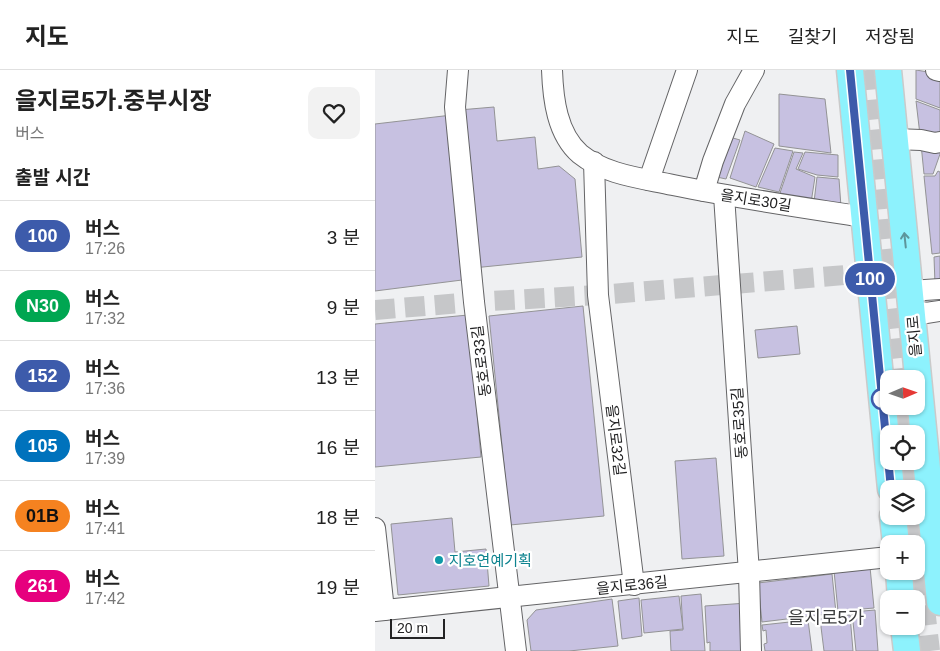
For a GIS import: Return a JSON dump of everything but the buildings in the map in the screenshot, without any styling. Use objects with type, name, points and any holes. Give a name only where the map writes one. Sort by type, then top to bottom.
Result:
[{"type":"main road","points":[[850,70],[890,480]]},
{"type":"main road","name":"을지로","points":[[888,70],[936,525],[940,602]]},
{"type":"main road","points":[[905,635],[907,651]]},
{"type":"street","name":"동호로33길","points":[[458,70],[455,107],[475,302],[516,651]]},
{"type":"street","name":"을지로30길","points":[[552,70],[552,87],[561,131],[579,154],[609,171],[714,193],[864,217]]},
{"type":"street","points":[[649,180],[687,70]]},
{"type":"street","name":"동호로35길","points":[[751,651],[749,573],[714,193],[713,161],[735,104],[754,70]]},
{"type":"street","points":[[936,70],[940,71]]},
{"type":"street","points":[[895,139],[940,142]]},
{"type":"street","name":"을지로32길","points":[[593,162],[598,296],[634,585]]},
{"type":"street","points":[[940,289],[911,301],[926,313],[940,311]]},
{"type":"street","points":[[375,528],[380,610]]},
{"type":"street","name":"을지로36길","points":[[380,610],[880,558]]},
{"type":"tunnel","points":[[867,70],[896,370]]},
{"type":"tunnel","points":[[375,310],[598,295],[870,273]]},
{"type":"tunnel","points":[[902,415],[903,425]]},
{"type":"tunnel","points":[[908,470],[910,480]]},
{"type":"tunnel","points":[[915,525],[930,651]]},
{"type":"bus line","name":"100","points":[[850,70],[890,480]]},
{"type":"place","name":"지호연예기획","points":[[439,560]]},
{"type":"district","name":"을지로5가","points":[[826,618]]}]
